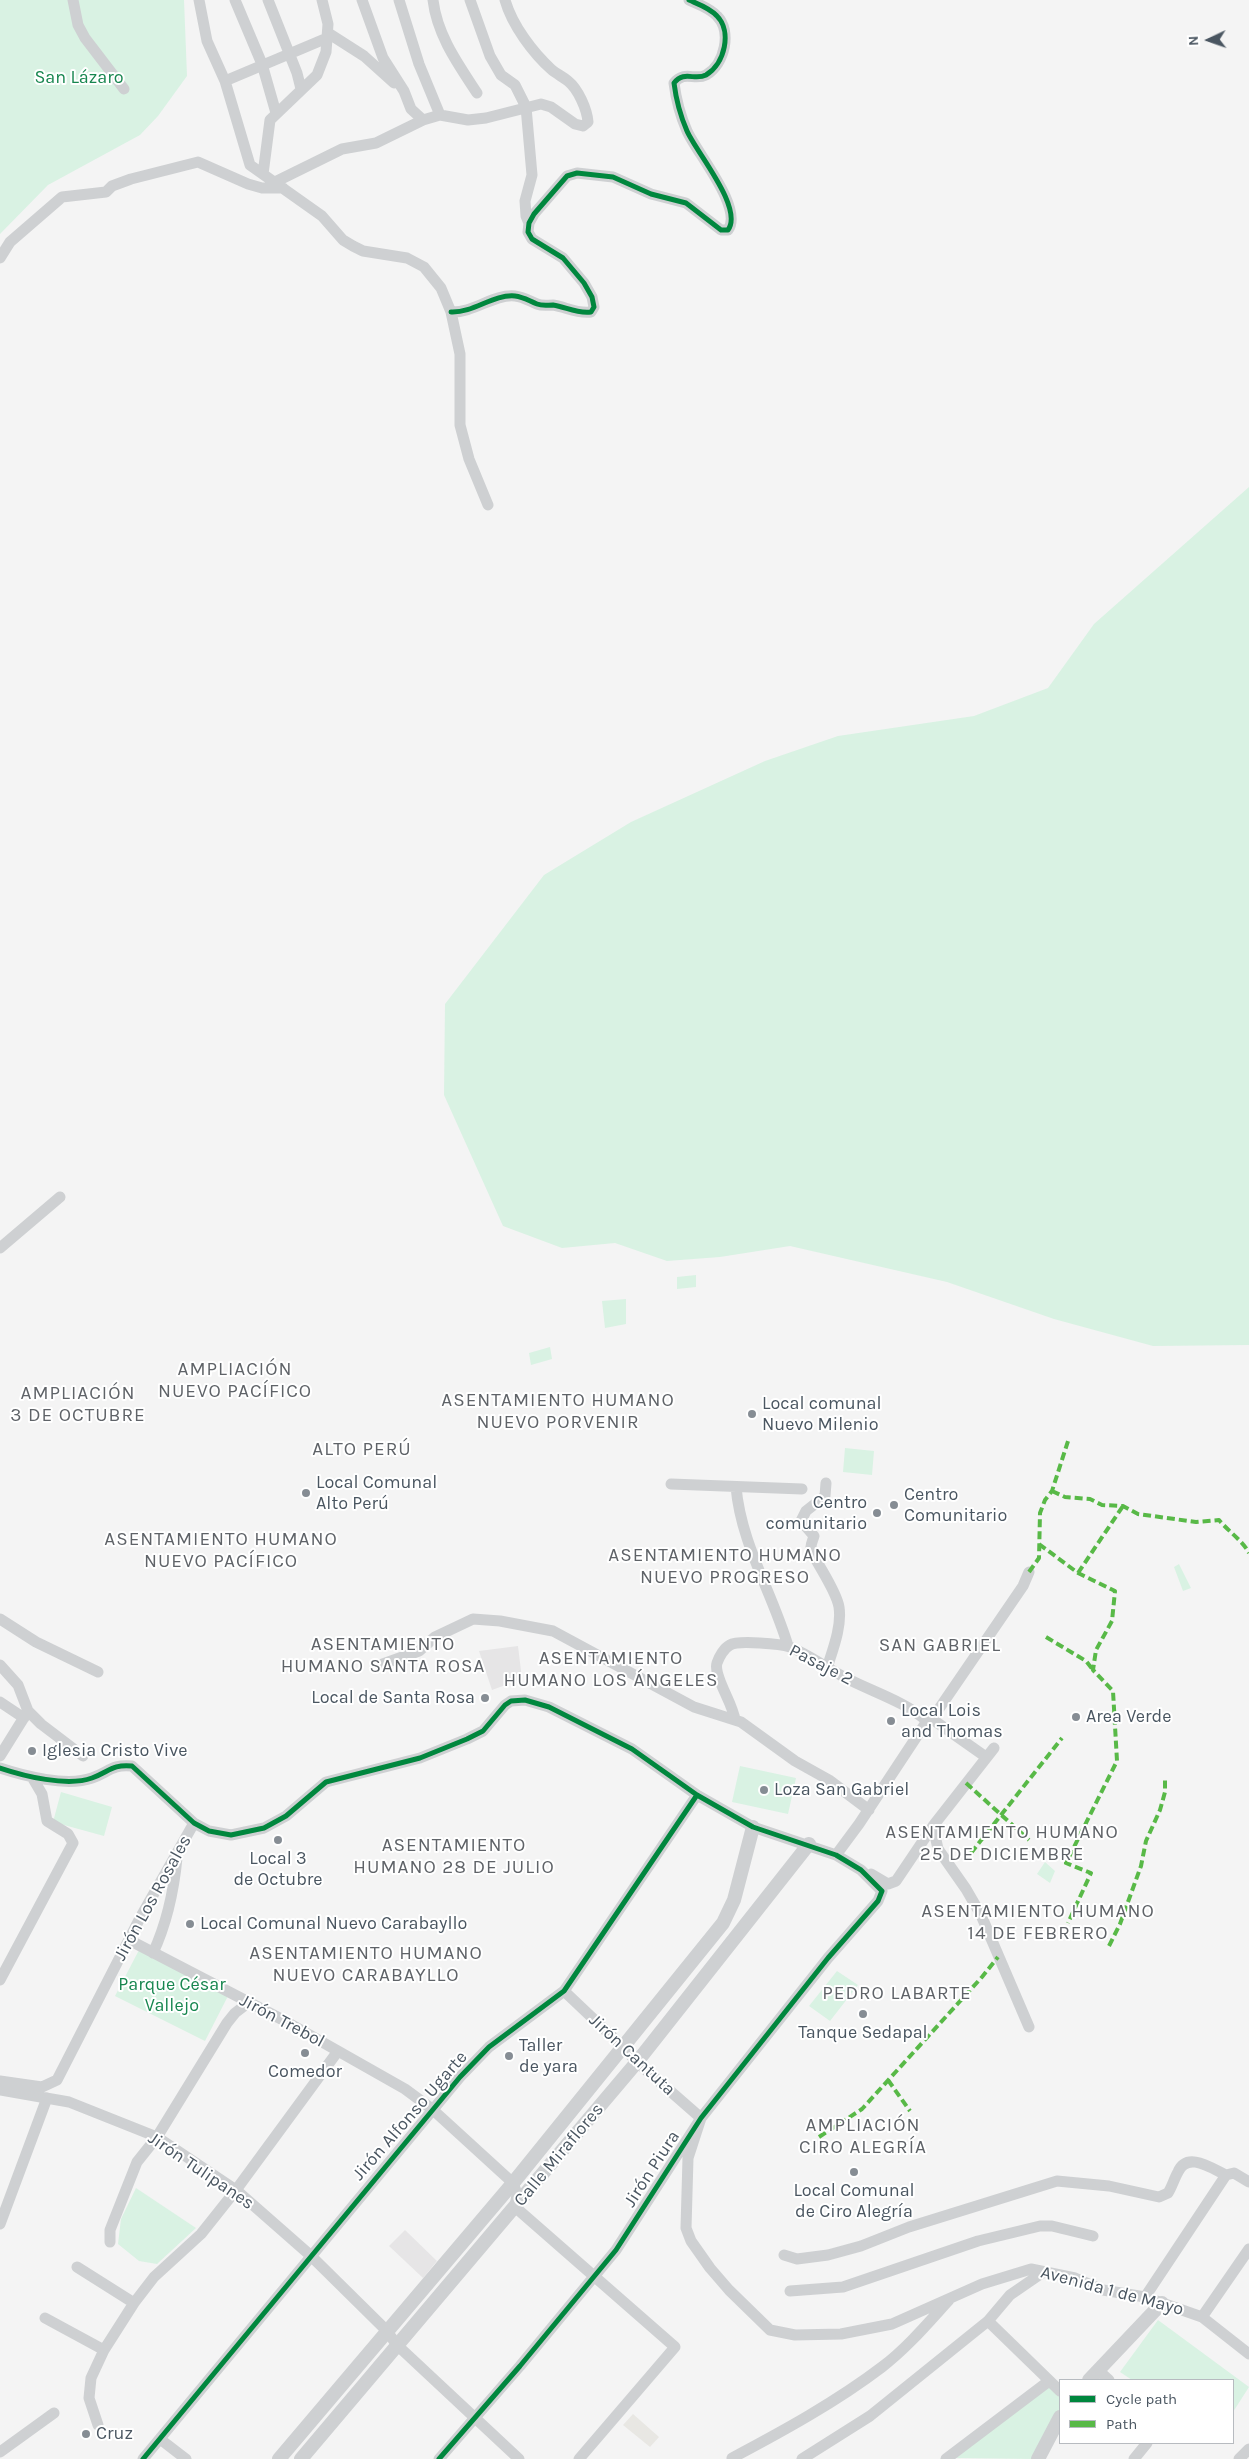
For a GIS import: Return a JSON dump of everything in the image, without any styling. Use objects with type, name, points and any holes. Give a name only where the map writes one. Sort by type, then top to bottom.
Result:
[{"type":"street","points":[[73,0],[78,25],[85,38],[124,89]]},
{"type":"street","points":[[200,0],[206,41],[225,81],[250,165],[322,216],[343,240],[363,251],[407,258],[424,267],[441,288],[451,312],[460,354],[460,425],[469,459],[488,505]]},
{"type":"street","points":[[235,0],[262,64],[276,113]]},
{"type":"street","points":[[268,0],[301,89]]},
{"type":"street","points":[[263,174],[270,120],[317,75],[326,52],[328,24],[322,0]]},
{"type":"street","points":[[362,0],[383,58],[404,91],[411,109],[423,120]]},
{"type":"street","points":[[399,0],[419,64],[440,115]]},
{"type":"street","points":[[433,0],[440,28],[459,69],[477,93]]},
{"type":"street","points":[[470,0],[490,56],[501,75],[515,85],[526,107],[532,175],[525,201],[526,216],[529,223]]},
{"type":"street","points":[[0,258],[10,242],[44,210],[62,197],[100,193],[131,179],[198,162],[248,184],[262,188],[279,185],[342,149],[376,143],[423,120],[440,115],[468,120],[486,118],[540,104],[551,107],[575,124],[582,126],[588,122],[587,114],[575,88],[552,70],[532,48],[508,10],[505,0]]},
{"type":"street","points":[[451,312],[464,312],[496,299],[514,296],[528,299],[539,305],[554,306],[584,313],[591,312],[594,307],[592,297],[584,283],[564,258],[532,239],[528,232],[529,223],[534,214],[555,193],[561,181],[567,176],[577,173],[613,176],[651,194],[686,203],[721,230],[728,230],[732,225],[725,193],[686,130],[677,102],[674,82],[679,77],[688,75],[704,76],[713,70],[722,55],[726,34],[718,16],[690,0]]},
{"type":"street","points":[[225,81],[327,35]]},
{"type":"street","points":[[327,35],[364,56],[404,91]]},
{"type":"street","points":[[0,1248],[60,1197]]},
{"type":"street","points":[[826,1483],[825,1496],[806,1511],[801,1521],[814,1536],[811,1552],[832,1585],[839,1607],[836,1635],[827,1668]]},
{"type":"street","points":[[671,1484],[802,1489]]},
{"type":"street","points":[[736,1487],[738,1513],[744,1535],[782,1626],[788,1646]]},
{"type":"street","points":[[836,1855],[1024,1586],[1029,1572]]},
{"type":"street","points":[[0,1619],[36,1642],[98,1672]]},
{"type":"street","points":[[380,1665],[418,1652],[435,1636],[473,1619],[500,1621],[553,1631],[694,1707],[735,1720],[796,1761],[829,1780],[869,1810]]},
{"type":"street","name":"Pasaje 2","points":[[735,1720],[734,1710],[716,1672],[720,1656],[728,1645],[736,1642],[788,1646],[816,1659],[827,1668],[905,1706],[990,1753],[933,1826]]},
{"type":"street","points":[[0,1665],[18,1685],[26,1715],[0,1756]]},
{"type":"street","points":[[0,1768],[32,1777],[63,1780],[92,1778],[112,1767],[132,1766],[194,1823],[208,1831],[231,1835],[264,1828],[286,1816],[326,1782],[420,1758],[467,1739],[483,1731],[505,1706],[519,1700],[549,1707],[632,1749],[697,1795],[752,1827],[809,1844],[836,1855],[861,1870],[892,1884],[896,1881],[933,1826]]},
{"type":"street","points":[[0,1702],[41,1724],[83,1756]]},
{"type":"street","points":[[0,1980],[73,1843],[68,1834],[47,1821],[42,1794],[32,1777]]},
{"type":"street","name":"Jirón Alfonso Ugarte","points":[[143,2459],[432,2108],[489,2048],[564,1991],[697,1795]]},
{"type":"street","name":"Jirón Los Rosales","points":[[0,2081],[42,2087],[57,2080],[128,1940],[194,1823]]},
{"type":"street","points":[[933,1826],[938,1849],[966,1889],[981,1915],[1029,2027]]},
{"type":"street","name":"Calle Miraflores","points":[[279,2459],[386,2330],[513,2183],[730,1912],[752,1827]]},
{"type":"street","name":"Calle Miraflores","points":[[301,2459],[516,2207],[636,2062],[809,1844]]},
{"type":"street","points":[[153,1953],[171,1894],[177,1852]]},
{"type":"street","name":"Jirón Piura","points":[[439,2459],[520,2366],[616,2250],[701,2118],[878,1900],[882,1891],[861,1870]]},
{"type":"street","name":"Jirón Trebol","points":[[128,1940],[338,2051],[405,2089],[432,2108],[513,2183]]},
{"type":"street","name":"Jirón Cantuta","points":[[564,1991],[622,2046],[636,2062],[701,2118]]},
{"type":"street","points":[[110,2242],[110,2230],[137,2162],[157,2137],[227,2023],[235,2013],[248,2003]]},
{"type":"street","points":[[98,2425],[88,2391],[91,2378],[104,2350],[134,2302],[154,2277],[201,2234],[236,2190],[338,2051]]},
{"type":"street","name":"Jirón Tulipanes","points":[[0,2090],[69,2102],[157,2137],[236,2190],[310,2255],[386,2330],[397,2345],[519,2459]]},
{"type":"street","points":[[0,2224],[47,2098]]},
{"type":"street","name":"Avenida 1 de Mayo","points":[[701,2118],[688,2158],[686,2228],[691,2241],[710,2268],[729,2290],[770,2330],[794,2335],[841,2334],[892,2324],[982,2284],[1031,2269],[1075,2278],[1103,2290],[1145,2297],[1202,2317],[1249,2354]]},
{"type":"street","points":[[784,2256],[805,2259],[861,2246],[909,2227],[1057,2181],[1109,2186],[1159,2197],[1168,2194],[1182,2164],[1196,2162],[1226,2175],[1234,2173],[1249,2182]]},
{"type":"street","points":[[1145,2297],[1226,2175]]},
{"type":"street","points":[[513,2183],[517,2194],[516,2207],[675,2347],[579,2459]]},
{"type":"street","points":[[790,2292],[843,2287],[978,2241],[1040,2226],[1052,2226],[1093,2236]]},
{"type":"street","points":[[1202,2317],[1249,2249]]},
{"type":"street","points":[[77,2267],[134,2302]]},
{"type":"street","points":[[802,2459],[870,2416],[988,2321],[1010,2294],[1042,2273],[1052,2272]]},
{"type":"street","points":[[732,2458],[822,2407],[883,2366],[920,2332],[952,2297]]},
{"type":"street","points":[[1106,2379],[1094,2375],[1162,2303]]},
{"type":"street","points":[[45,2318],[104,2350]]},
{"type":"street","points":[[988,2321],[1059,2390]]},
{"type":"street","points":[[947,2459],[1049,2382]]},
{"type":"street","points":[[0,2452],[54,2413]]},
{"type":"street","points":[[1038,2459],[1059,2419]]},
{"type":"street","points":[[160,2439],[186,2459]]},
{"type":"street","points":[[1134,2459],[1146,2444]]},
{"type":"street","points":[[1239,2459],[1249,2449]]},
{"type":"shaded area","points":[[518,1646],[522,1679],[492,1690],[479,1651]]},
{"type":"shaded area","points":[[405,2230],[437,2261],[423,2278],[389,2246]]},
{"type":"shaded area","points":[[633,2414],[659,2437],[650,2447],[623,2425]]},
{"type":"green space","name":"San Lázaro","points":[[0,0],[184,0],[187,76],[158,116],[140,135],[48,185],[0,234]]},
{"type":"green space","points":[[1249,487],[1249,1345],[1153,1346],[1054,1319],[947,1282],[790,1246],[720,1257],[667,1261],[615,1243],[562,1248],[503,1226],[444,1095],[445,1004],[544,875],[631,822],[765,761],[838,736],[974,716],[1048,688],[1094,624]]},
{"type":"green space","points":[[696,1275],[696,1287],[677,1289],[677,1277]]},
{"type":"green space","points":[[626,1299],[626,1324],[605,1328],[602,1301]]},
{"type":"green space","points":[[550,1347],[552,1359],[531,1365],[529,1353]]},
{"type":"green space","points":[[845,1448],[874,1451],[872,1475],[843,1472]]},
{"type":"green space","points":[[1179,1564],[1191,1588],[1183,1591],[1174,1567]]},
{"type":"green space","name":"Loza San Gabriel","points":[[740,1766],[796,1778],[788,1814],[732,1802]]},
{"type":"green space","points":[[61,1792],[112,1807],[104,1836],[53,1822]]},
{"type":"green space","points":[[1045,1862],[1055,1871],[1050,1883],[1037,1874]]},
{"type":"green space","name":"Parque César Vallejo","points":[[139,1950],[228,1996],[205,2041],[115,1996]]},
{"type":"green space","points":[[837,1971],[858,1985],[830,2021],[809,2006]]},
{"type":"green space","points":[[136,2188],[196,2228],[157,2264],[139,2261],[118,2244],[121,2219]]},
{"type":"green space","points":[[1158,2320],[1249,2387],[1234,2410],[1234,2379],[1130,2379],[1120,2372]]},
{"type":"green space","points":[[1049,2386],[1059,2396],[1059,2410],[1033,2459],[954,2458]]},
{"type":"marked path","points":[[1029,1572],[1039,1558],[1040,1513],[1045,1500],[1052,1491],[1069,1438]]},
{"type":"marked path","points":[[1052,1491],[1065,1497],[1090,1499],[1102,1505],[1123,1506],[1138,1514],[1196,1522],[1219,1520],[1243,1544],[1249,1553]]},
{"type":"marked path","points":[[1078,1573],[1123,1506]]},
{"type":"marked path","points":[[1039,1544],[1078,1573],[1115,1591],[1112,1621],[1096,1650],[1093,1670],[1113,1691],[1117,1761],[1066,1863],[1091,1873],[1068,1923]]},
{"type":"marked path","points":[[1046,1637],[1086,1661],[1093,1670]]},
{"type":"marked path","points":[[971,1853],[1062,1738]]},
{"type":"marked path","points":[[1109,1946],[1120,1924],[1141,1866],[1146,1841],[1160,1810],[1165,1792],[1165,1780]]},
{"type":"marked path","points":[[966,1783],[1029,1840]]},
{"type":"marked path","points":[[819,2137],[862,2109],[998,1957]]},
{"type":"marked path","points":[[888,2080],[910,2111]]},
{"type":"cycle path","points":[[451,312],[468,310],[507,296],[524,298],[539,305],[553,305],[576,311],[591,312],[594,307],[592,297],[584,283],[563,258],[532,239],[528,232],[529,223],[534,214],[567,176],[577,173],[613,177],[651,194],[686,203],[721,230],[728,230],[731,220],[730,208],[717,180],[687,131],[682,119],[674,83],[682,77],[702,77],[713,70],[722,55],[725,38],[724,30],[722,22],[714,13],[704,6],[689,0]]},
{"type":"cycle path","points":[[0,1768],[33,1777],[70,1781],[92,1778],[115,1767],[132,1766],[194,1823],[209,1831],[231,1835],[264,1828],[286,1816],[326,1782],[420,1758],[467,1739],[483,1731],[505,1705],[511,1701],[525,1700],[549,1707],[632,1749],[697,1795],[753,1827],[836,1855],[861,1870],[882,1891],[878,1901],[828,1958],[701,2118],[616,2250],[520,2366],[439,2459]]},
{"type":"cycle path","points":[[143,2459],[460,2077],[489,2047],[564,1991],[697,1795]]},
{"type":"place","name":"Local comunal Nuevo Milenio","points":[[752,1414]]},
{"type":"place","name":"Local Comunal Alto Perú","points":[[306,1493]]},
{"type":"place","name":"Centro Comunitario","points":[[894,1505]]},
{"type":"place","name":"Centro comunitario","points":[[877,1513]]},
{"type":"place","name":"Local de Santa Rosa","points":[[485,1698]]},
{"type":"place","name":"Area Verde","points":[[1076,1717]]},
{"type":"place","name":"Local Lois and Thomas","points":[[891,1721]]},
{"type":"place","name":"Iglesia Cristo Vive","points":[[32,1751]]},
{"type":"place","name":"Loza San Gabriel","points":[[764,1790]]},
{"type":"place","name":"Local 3 de Octubre","points":[[278,1840]]},
{"type":"place","name":"Local Comunal Nuevo Carabayllo","points":[[190,1924]]},
{"type":"place","name":"Tanque Sedapal","points":[[863,2014]]},
{"type":"place","name":"Comedor","points":[[305,2053]]},
{"type":"place","name":"Taller de yara","points":[[509,2056]]},
{"type":"place","name":"Local Comunal de Ciro Alegría","points":[[854,2172]]},
{"type":"place","name":"Cruz","points":[[86,2434]]},
{"type":"district","name":"AMPLIACIÓN NUEVO PACÍFICO","points":[[235,1381]]},
{"type":"district","name":"AMPLIACIÓN 3 DE OCTUBRE","points":[[78,1405]]},
{"type":"district","name":"ASENTAMIENTO HUMANO NUEVO PORVENIR","points":[[558,1412]]},
{"type":"district","name":"ALTO PERÚ","points":[[362,1450]]},
{"type":"district","name":"ASENTAMIENTO HUMANO NUEVO PACÍFICO","points":[[221,1551]]},
{"type":"district","name":"ASENTAMIENTO HUMANO NUEVO PROGRESO","points":[[725,1567]]},
{"type":"district","name":"SAN GABRIEL","points":[[940,1646]]},
{"type":"district","name":"ASENTAMIENTO HUMANO SANTA ROSA","points":[[383,1656]]},
{"type":"district","name":"ASENTAMIENTO HUMANO LOS ÁNGELES","points":[[611,1670]]},
{"type":"district","name":"ASENTAMIENTO HUMANO 25 DE DICIEMBRE","points":[[1002,1844]]},
{"type":"district","name":"ASENTAMIENTO HUMANO 28 DE JULIO","points":[[454,1857]]},
{"type":"district","name":"ASENTAMIENTO HUMANO 14 DE FEBRERO","points":[[1038,1923]]},
{"type":"district","name":"ASENTAMIENTO HUMANO NUEVO CARABAYLLO","points":[[366,1965]]},
{"type":"district","name":"PEDRO LABARTE","points":[[897,1994]]},
{"type":"district","name":"AMPLIACIÓN CIRO ALEGRÍA","points":[[863,2137]]}]
